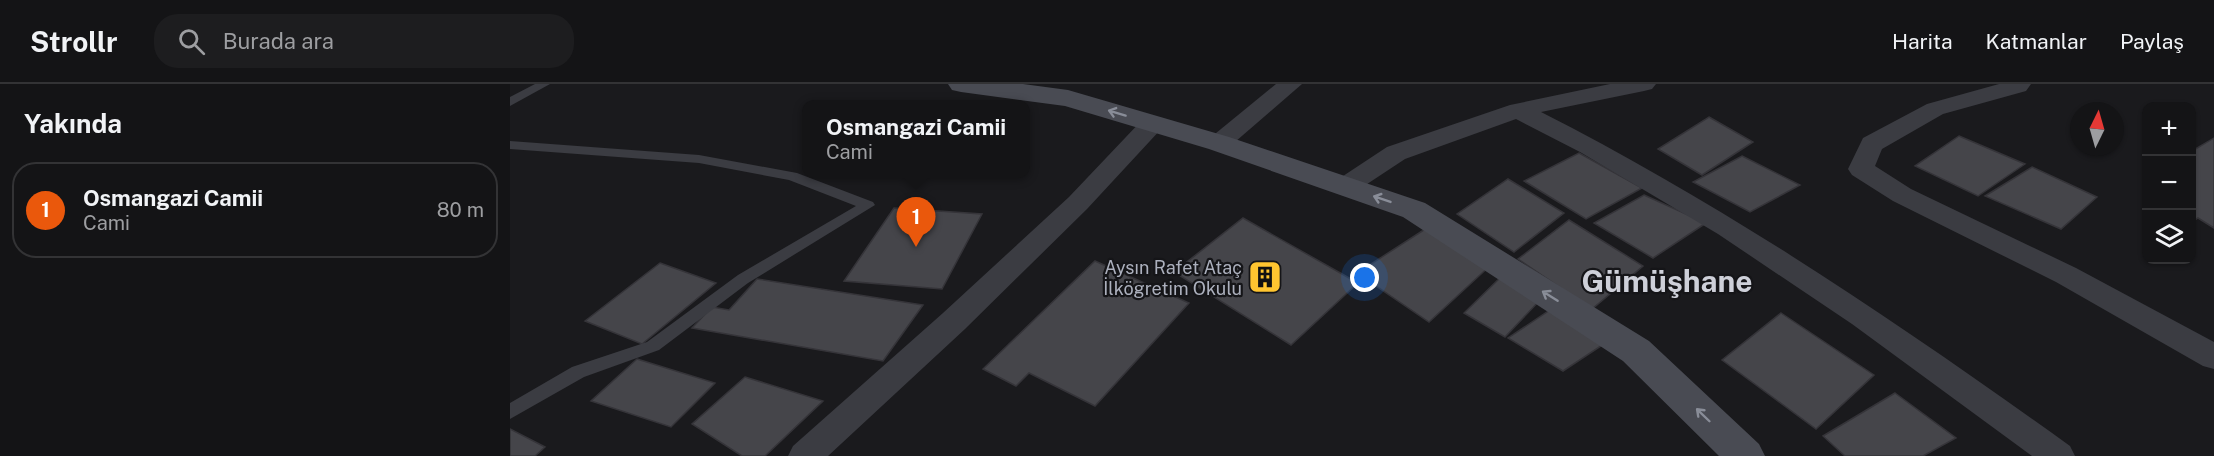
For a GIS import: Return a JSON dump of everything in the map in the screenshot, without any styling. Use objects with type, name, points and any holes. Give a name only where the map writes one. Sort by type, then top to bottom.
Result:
[{"type":"main road","points":[[962,84],[1068,98],[1219,143],[1414,210],[1636,351],[1745,456]]},
{"type":"street","points":[[1219,143],[1290,84]]},
{"type":"street","points":[[1346,186],[1396,153],[1518,110],[1644,84]]},
{"type":"street","points":[[2019,84],[1935,109],[1872,144],[1861,169],[1902,195],[2066,275],[2214,357]]},
{"type":"street","points":[[1518,110],[1575,138],[1745,237],[1978,396],[2058,456]]},
{"type":"street","points":[[805,456],[954,321],[1078,203],[1153,123]]},
{"type":"lane","points":[[510,102],[544,84]]},
{"type":"lane","points":[[510,145],[699,159],[792,176],[868,205],[743,279],[653,346],[578,372],[510,412]]},
{"type":"building","points":[[1709,117],[1753,142],[1702,175],[1658,149]]},
{"type":"building","points":[[1959,136],[2025,164],[1978,196],[1915,166]]},
{"type":"building","points":[[2214,138],[2214,228],[2198,218],[2196,219],[2196,149]]},
{"type":"building","points":[[1579,153],[1642,188],[1586,219],[1524,181]]},
{"type":"building","points":[[1742,156],[1800,185],[1750,212],[1693,182]]},
{"type":"building","points":[[2032,167],[2097,197],[2061,229],[1985,196]]},
{"type":"building","points":[[1508,179],[1564,213],[1514,252],[1457,214]]},
{"type":"building","points":[[1644,195],[1706,223],[1653,258],[1594,223]]},
{"type":"building","points":[[894,208],[982,214],[942,289],[844,281]]},
{"type":"building","name":"Aysın Rafet Ataç İlkögretim Okulu","points":[[1243,218],[1358,283],[1291,345],[1174,272]]},
{"type":"building","points":[[1569,220],[1643,266],[1592,309],[1518,259]]},
{"type":"building","points":[[1430,226],[1493,263],[1429,322],[1357,273]]},
{"type":"building","points":[[1095,261],[1189,303],[1095,406],[1029,373],[1016,386],[983,369]]},
{"type":"building","points":[[660,263],[716,283],[642,344],[585,321]]},
{"type":"building","points":[[1503,275],[1543,297],[1505,337],[1464,313]]},
{"type":"building","points":[[757,279],[923,305],[883,361],[692,328],[712,307],[729,310]]},
{"type":"building","points":[[1556,306],[1607,342],[1563,371],[1508,338]]},
{"type":"building","points":[[1781,313],[1874,375],[1816,429],[1722,360]]},
{"type":"building","points":[[637,359],[715,383],[671,427],[591,401]]},
{"type":"building","points":[[745,377],[823,401],[765,456],[742,456],[692,424]]},
{"type":"building","points":[[1895,393],[1956,438],[1923,456],[1845,456],[1823,436]]},
{"type":"building","points":[[510,429],[545,447],[535,456],[510,456]]},
{"type":"place","name":"Osmangazi Camii","points":[[916,247]]},
{"type":"place","name":"Aysın Rafet Ataç İlkögretim Okulu","points":[[1265,277]]},
{"type":"district","name":"Gümüşhane","points":[[1667,281]]}]
